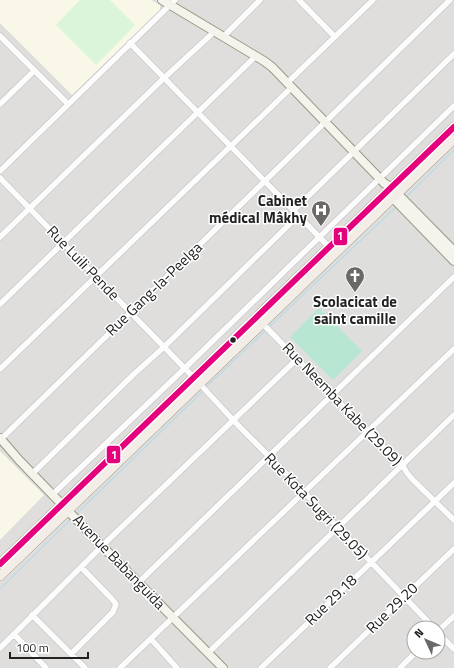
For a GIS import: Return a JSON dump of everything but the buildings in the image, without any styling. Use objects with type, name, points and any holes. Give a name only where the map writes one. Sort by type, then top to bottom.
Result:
[{"type":"main road","points":[[162,0],[173,3],[214,32],[272,67],[326,122],[454,261]]},
{"type":"main road","points":[[196,380],[262,323],[392,193],[454,127]]},
{"type":"main road","points":[[0,576],[65,507],[196,380],[329,247],[454,139]]},
{"type":"main road","points":[[392,193],[454,251]]},
{"type":"main road","name":"Avenue Babanguida","points":[[0,439],[102,546],[223,668]]},
{"type":"main road","points":[[0,564],[65,507]]},
{"type":"street","points":[[223,37],[260,0]]},
{"type":"street","points":[[299,0],[335,37]]},
{"type":"street","points":[[0,369],[231,147],[335,37],[373,0]]},
{"type":"street","name":"Rue Gang-la-Peelga","points":[[0,439],[450,0]]},
{"type":"street","points":[[0,172],[130,43],[173,3]]},
{"type":"street","points":[[0,237],[164,78],[214,32]]},
{"type":"street","points":[[0,37],[68,104]]},
{"type":"street","points":[[130,43],[329,247]]},
{"type":"street","points":[[293,211],[454,54]]},
{"type":"street","points":[[0,304],[256,56]]},
{"type":"street","points":[[0,104],[34,71]]},
{"type":"street","points":[[53,494],[319,237],[381,181],[454,106]]},
{"type":"street","name":"Rue Luili Pende","points":[[0,178],[196,380]]},
{"type":"street","points":[[33,473],[298,216]]},
{"type":"street","points":[[139,582],[454,277]]},
{"type":"street","name":"Rue Neemba Kabe (29.09)","points":[[262,323],[333,394],[386,450],[399,459],[408,475],[454,520]]},
{"type":"street","points":[[120,668],[454,349]]},
{"type":"street","points":[[0,648],[102,546],[297,359]]},
{"type":"street","name":"Rue Kota Sugri (29.05)","points":[[196,380],[426,620]]},
{"type":"street","points":[[208,653],[338,529],[454,415]]},
{"type":"street","name":"Rue 29.18","points":[[261,668],[454,483]]},
{"type":"street","name":"Rue 29.20","points":[[330,668],[454,549]]},
{"type":"street","points":[[71,654],[113,612],[115,608],[115,602],[81,567]]},
{"type":"street","points":[[32,615],[85,668]]},
{"type":"street","points":[[446,624],[454,616]]},
{"type":"street","points":[[14,634],[46,668]]},
{"type":"street","points":[[151,639],[177,668]]},
{"type":"street","points":[[446,640],[454,649]]},
{"type":"street","points":[[400,668],[408,660]]},
{"type":"shaded area","points":[[0,0],[454,0],[454,668],[0,668]]},
{"type":"shaded area","points":[[0,0],[151,0],[160,5],[160,10],[72,95],[0,23]]},
{"type":"shaded area","points":[[395,222],[407,222],[451,268],[451,274],[338,384],[330,384],[286,339],[288,336],[285,333],[286,329]]},
{"type":"shaded area","points":[[0,451],[44,495],[0,540]]},
{"type":"shaded area","points":[[77,525],[130,580],[128,584],[80,536],[73,534],[67,537],[63,535]]},
{"type":"green space","points":[[80,0],[110,0],[135,25],[96,65],[56,25]]},
{"type":"green space","points":[[319,308],[362,351],[333,380],[290,337]]},
{"type":"waterway","points":[[405,198],[454,150]]},
{"type":"waterway","points":[[269,327],[397,206]]},
{"type":"waterway","points":[[205,388],[266,330]]},
{"type":"waterway","points":[[75,515],[203,391]]},
{"type":"waterway","points":[[0,589],[71,519]]},
{"type":"transit line","name":"1","points":[[0,564],[454,127]]},
{"type":"place","name":"Cabinet médical Mâkhy","points":[[321,227]]},
{"type":"place","name":"Scolacicat de saint camille","points":[[355,293]]}]
